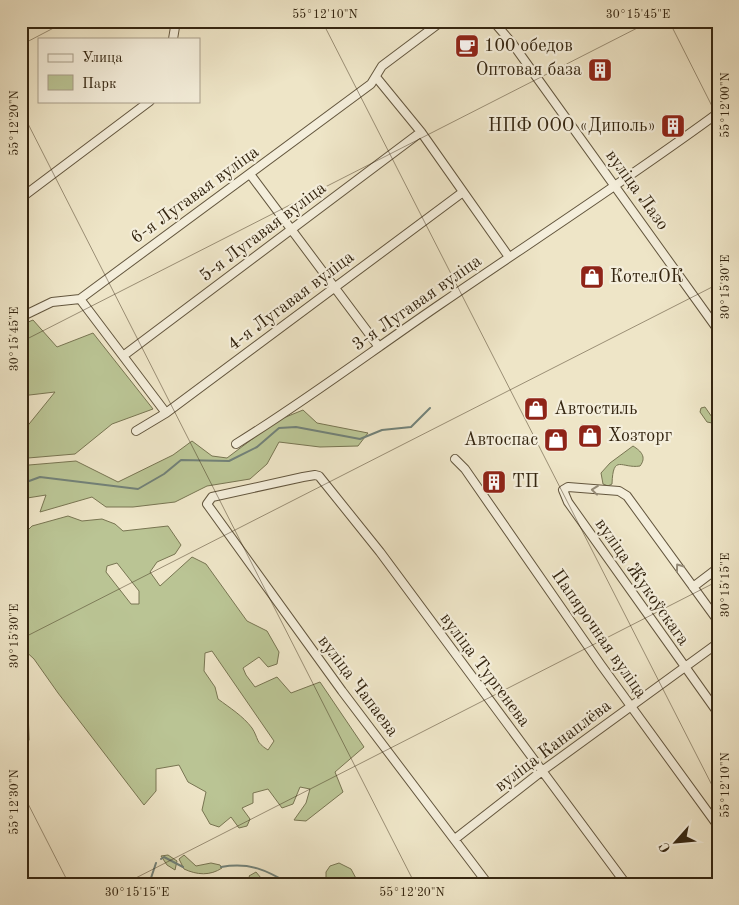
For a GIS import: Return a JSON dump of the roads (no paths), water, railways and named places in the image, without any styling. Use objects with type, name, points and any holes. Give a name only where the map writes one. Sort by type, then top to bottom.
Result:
[{"type":"street","points":[[21,26],[27,21]]},
{"type":"street","points":[[173,38],[176,21]]},
{"type":"street","name":"6-я Лугавая вуліца","points":[[80,299],[371,84],[382,66],[442,21]]},
{"type":"street","name":"вуліца Лазо","points":[[493,21],[507,35],[718,330]]},
{"type":"street","points":[[376,76],[421,132],[509,257]]},
{"type":"street","points":[[21,198],[149,102]]},
{"type":"street","name":"3-я Лугавая вуліца","points":[[236,444],[306,399],[718,113]]},
{"type":"street","name":"5-я Лугавая вуліца","points":[[123,356],[421,132]]},
{"type":"street","points":[[250,174],[379,347]]},
{"type":"street","name":"4-я Лугавая вуліца","points":[[136,431],[166,414],[463,192]]},
{"type":"street","points":[[21,317],[52,302],[80,299],[166,414]]},
{"type":"street","name":"Папярочная вуліца","points":[[455,459],[465,469],[631,706],[718,826]]},
{"type":"street","name":"вуліца Тургенева","points":[[207,504],[212,497],[303,477],[319,476],[380,552],[626,884]]},
{"type":"street","name":"вуліца Жукоўскага","points":[[693,588],[627,496],[619,491],[568,487],[563,490],[568,502],[718,713]]},
{"type":"street","name":"вуліца Чапаева","points":[[207,504],[342,691],[488,884]]},
{"type":"street","points":[[718,568],[693,588],[718,621]]},
{"type":"street","name":"вуліца Канаплёва","points":[[455,838],[542,771],[718,642]]},
{"type":"waterway","points":[[21,484],[40,477],[138,489],[164,474],[181,460],[229,461],[257,447],[279,428],[296,427],[360,439],[382,430],[411,427],[430,408]]},
{"type":"waterway","points":[[161,859],[164,857],[183,867]]},
{"type":"waterway","points":[[149,884],[156,863]]},
{"type":"waterway","points":[[221,867],[249,866],[290,884]]},
{"type":"place","name":"100 обедов","points":[[467,46]]},
{"type":"place","name":"Оптовая база","points":[[600,70]]},
{"type":"place","name":"НПФ ООО «Диполь»","points":[[673,126]]},
{"type":"place","name":"КотелОК","points":[[592,277]]},
{"type":"place","name":"Автостиль","points":[[536,409]]},
{"type":"place","name":"Хозторг","points":[[590,436]]},
{"type":"place","name":"Автоспас","points":[[556,440]]},
{"type":"place","name":"ТП","points":[[494,482]]}]
